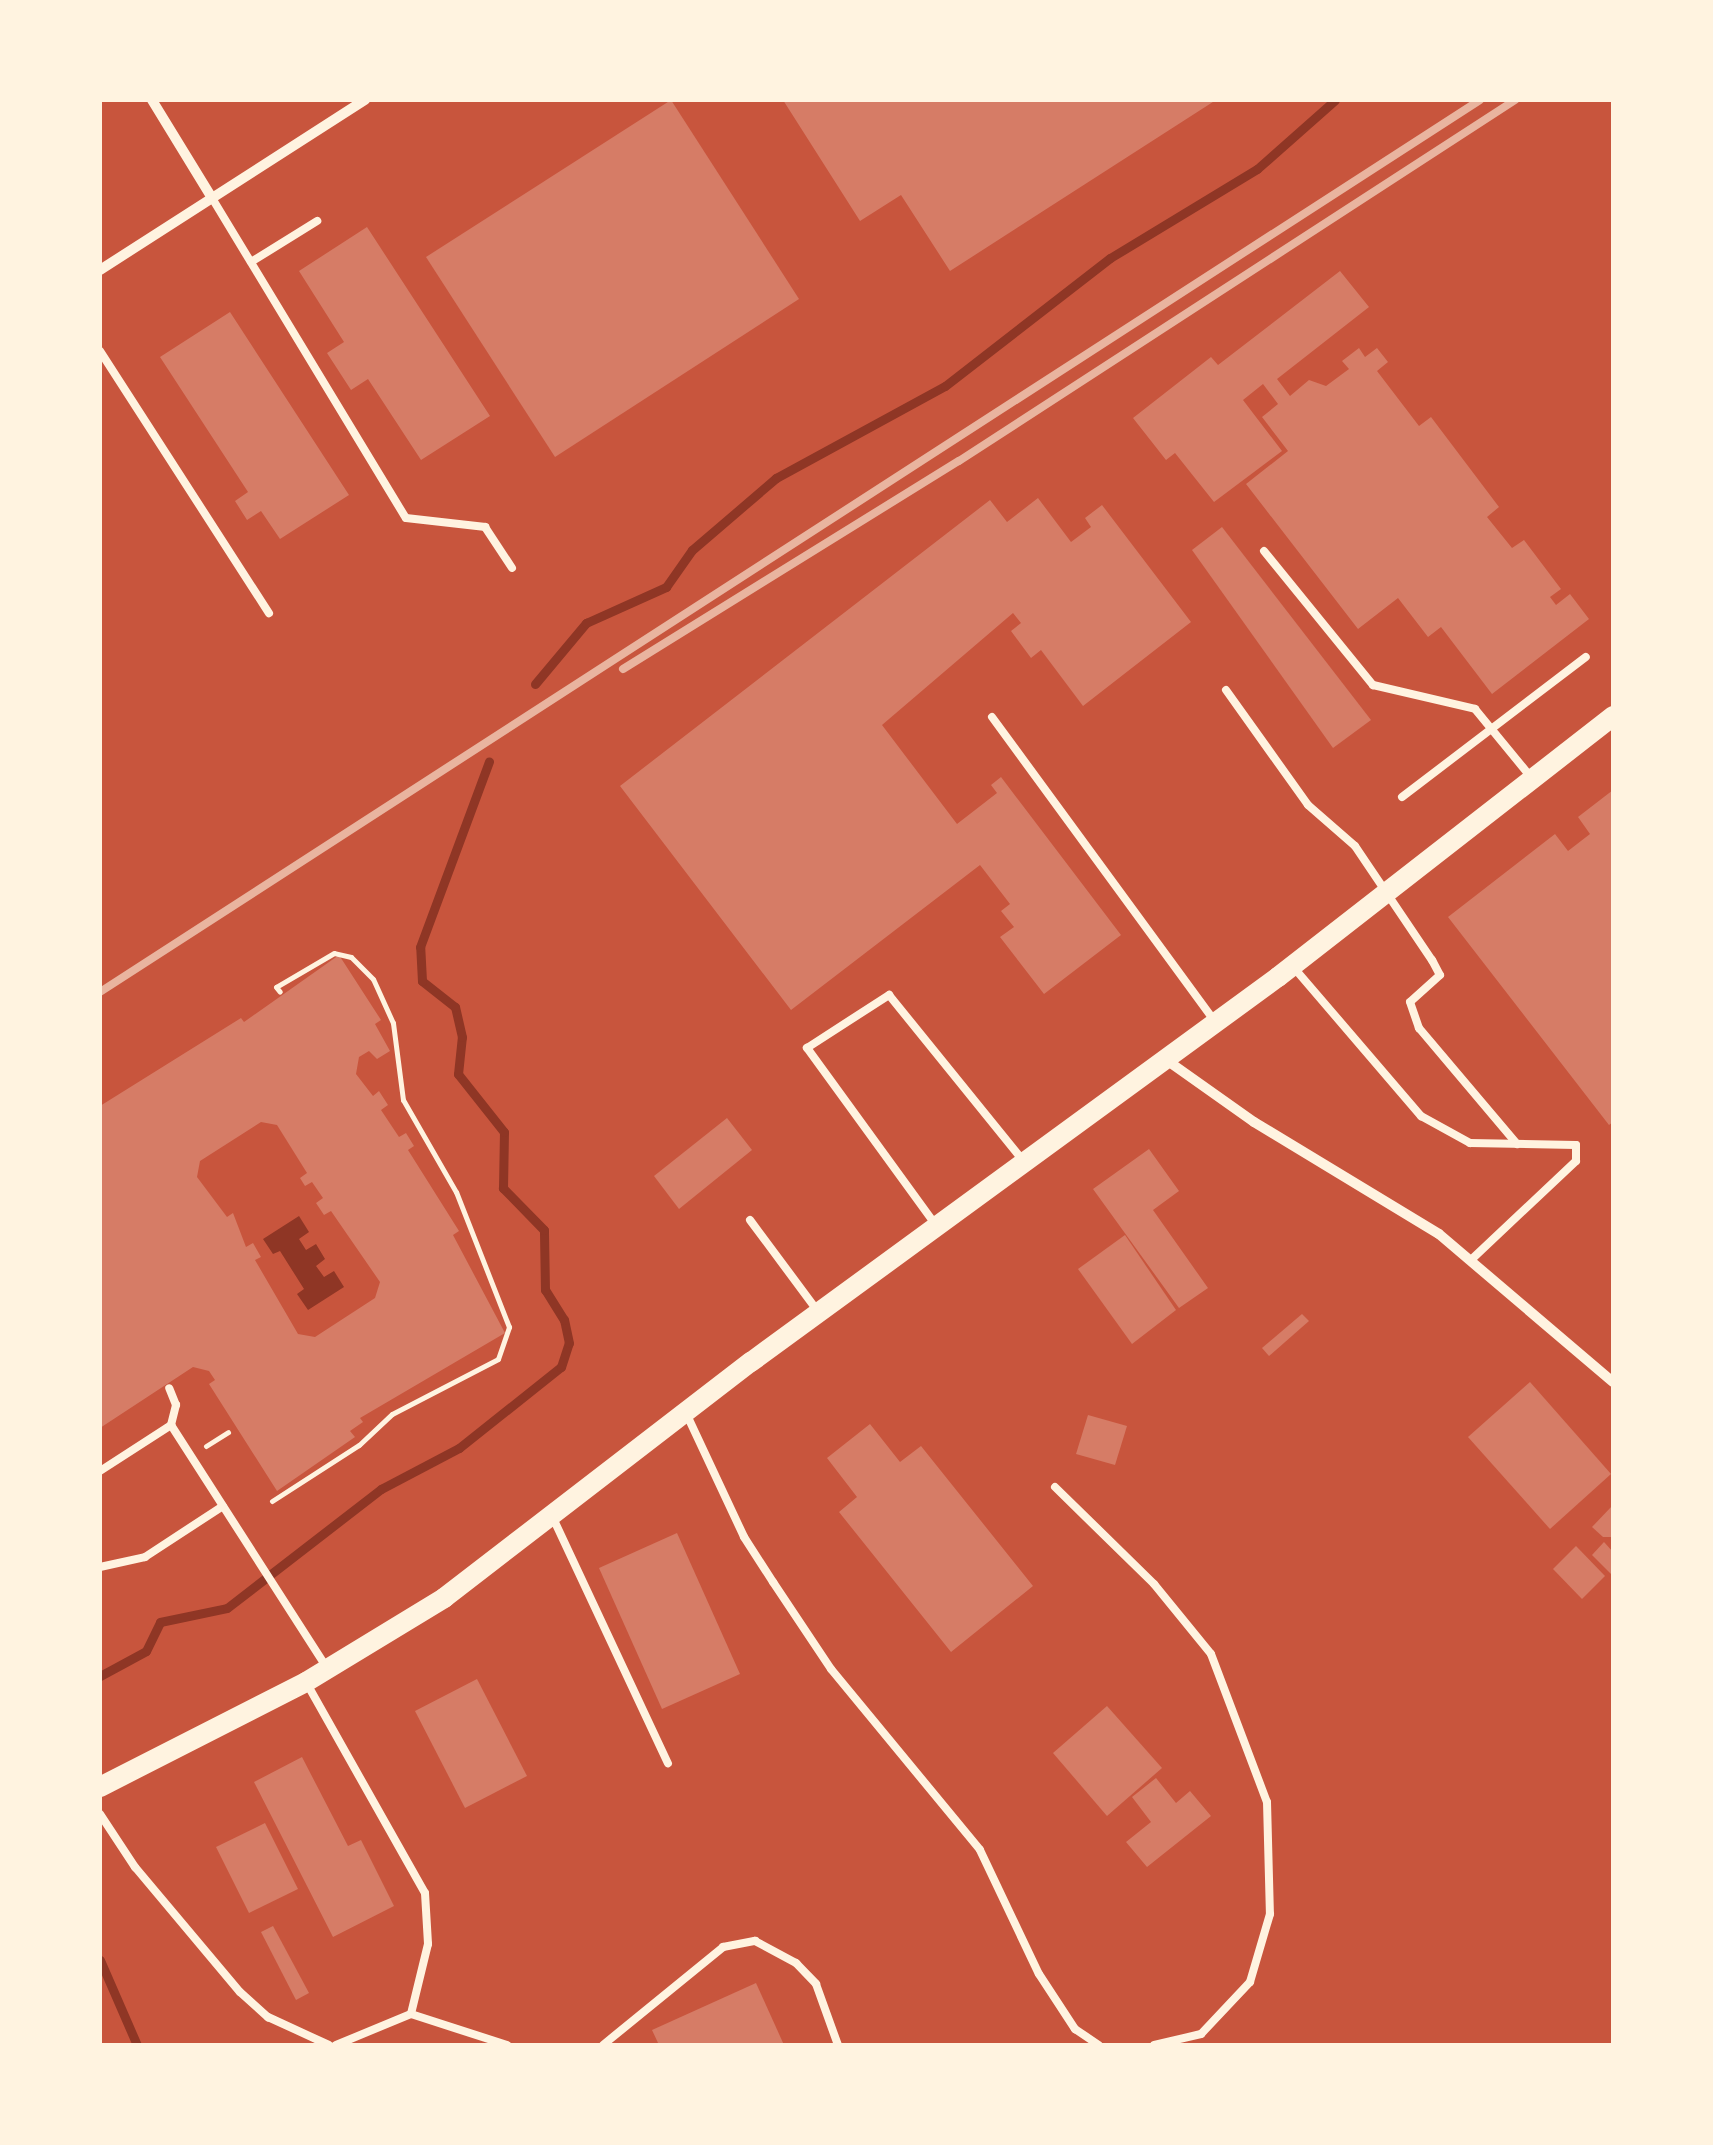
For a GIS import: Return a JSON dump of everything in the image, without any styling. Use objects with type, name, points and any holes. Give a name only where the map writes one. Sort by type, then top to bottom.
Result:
[{"type":"main road","points":[[100,1787],[306,1682],[444,1598],[818,1313],[1292,966],[1613,716]]},
{"type":"street","points":[[152,100],[212,198]]},
{"type":"street","points":[[100,270],[365,100]]},
{"type":"street","points":[[1164,1058],[1254,1122],[1384,1196],[1470,1260],[1613,1382]]},
{"type":"lane","points":[[212,198],[406,518],[485,526],[512,568]]},
{"type":"lane","points":[[251,262],[317,221]]},
{"type":"lane","points":[[100,351],[269,613]]},
{"type":"lane","points":[[1264,551],[1373,684],[1475,709],[1533,780]]},
{"type":"lane","points":[[1402,797],[1586,657]]},
{"type":"lane","points":[[1226,690],[1308,804],[1355,846],[1440,975],[1410,1002],[1419,1028],[1517,1144]]},
{"type":"lane","points":[[992,718],[1215,1022]]},
{"type":"lane","points":[[1292,966],[1422,1116],[1470,1143],[1576,1145],[1576,1161],[1470,1260]]},
{"type":"lane","points":[[937,1227],[808,1048],[888,995],[1025,1163]]},
{"type":"lane","points":[[750,1220],[818,1313]]},
{"type":"lane","points":[[100,1471],[171,1425],[176,1405],[168,1388]]},
{"type":"lane","points":[[686,1413],[744,1537],[772,1582],[830,1668],[980,1850],[1039,1974],[1075,2029],[1099,2045]]},
{"type":"lane","points":[[171,1425],[328,1669]]},
{"type":"lane","points":[[1055,1487],[1154,1584],[1211,1654],[1267,1802],[1270,1914],[1250,1982],[1201,2034],[1154,2045]]},
{"type":"lane","points":[[100,1567],[145,1557],[223,1506]]},
{"type":"lane","points":[[553,1518],[668,1762]]},
{"type":"lane","points":[[306,1682],[424,1893],[428,1944],[411,2014]]},
{"type":"lane","points":[[100,1814],[135,1867],[240,1992],[268,2017],[332,2045],[411,2014],[507,2045]]},
{"type":"lane","points":[[603,2045],[723,1947],[756,1941],[796,1962],[816,1984],[838,2045]]},
{"type":"path","points":[[272,1500],[359,1445],[392,1414],[498,1359],[509,1327],[456,1192],[403,1100],[393,1024],[372,979],[351,956],[334,954],[276,987],[280,992]]},
{"type":"path","points":[[190,1456],[228,1432]]},
{"type":"shaded area","points":[[299,1216],[309,1232],[299,1239],[306,1250],[316,1244],[325,1259],[316,1266],[324,1277],[334,1271],[344,1287],[308,1310],[297,1294],[304,1289],[280,1251],[273,1254],[263,1239]]},
{"type":"building","points":[[671,100],[799,299],[555,457],[426,257]]},
{"type":"building","points":[[783,100],[1216,100],[950,271],[901,195],[860,221]]},
{"type":"building","points":[[367,227],[490,416],[421,460],[368,379],[351,390],[327,353],[344,342],[299,271]]},
{"type":"building","points":[[1340,271],[1369,307],[1277,379],[1290,396],[1309,380],[1326,386],[1349,369],[1342,361],[1359,348],[1365,357],[1377,348],[1388,362],[1377,371],[1419,426],[1431,417],[1499,507],[1487,517],[1512,548],[1524,540],[1561,589],[1550,597],[1556,605],[1570,594],[1589,619],[1492,694],[1441,627],[1428,637],[1398,598],[1358,629],[1246,484],[1288,451],[1262,417],[1278,404],[1263,384],[1243,400],[1282,451],[1214,502],[1175,453],[1166,460],[1133,418],[1211,357],[1218,365]]},
{"type":"building","points":[[230,312],[349,495],[280,539],[261,511],[247,520],[235,501],[248,492],[160,357]]},
{"type":"building","points":[[1038,498],[1071,542],[1091,527],[1085,518],[1102,505],[1191,622],[1083,706],[1041,650],[1031,658],[1011,631],[1021,623],[1013,613],[882,725],[957,824],[997,793],[991,785],[1001,777],[1121,935],[1044,994],[1000,937],[1014,927],[1001,911],[1010,904],[980,865],[791,1010],[620,786],[990,500],[1007,522]]},
{"type":"building","points":[[1222,527],[1371,720],[1333,748],[1192,550]]},
{"type":"building","points":[[1613,790],[1613,1122],[1609,1125],[1448,917],[1555,834],[1568,851],[1590,834],[1578,817]]},
{"type":"building","points":[[339,955],[381,1020],[375,1024],[390,1051],[377,1059],[369,1051],[359,1057],[356,1074],[373,1096],[379,1091],[388,1105],[381,1110],[399,1137],[406,1133],[414,1146],[408,1150],[459,1231],[453,1235],[505,1333],[360,1418],[363,1422],[350,1431],[355,1437],[277,1491],[209,1384],[215,1380],[209,1371],[193,1367],[100,1428],[100,1106],[241,1018],[244,1022]],"holes":[[[261,1122],[277,1125],[307,1173],[300,1178],[305,1186],[312,1182],[323,1198],[316,1203],[324,1215],[331,1211],[380,1282],[375,1298],[315,1337],[298,1334],[255,1260],[261,1257],[253,1243],[246,1247],[233,1213],[227,1217],[197,1177],[200,1161]]]},
{"type":"building","points":[[727,1118],[752,1150],[679,1209],[654,1176]]},
{"type":"building","points":[[1149,1149],[1179,1191],[1153,1210],[1208,1288],[1179,1308],[1093,1189]]},
{"type":"building","points":[[1125,1235],[1176,1310],[1132,1344],[1078,1269]]},
{"type":"building","points":[[1302,1314],[1309,1321],[1269,1356],[1262,1348]]},
{"type":"building","points":[[1530,1382],[1611,1474],[1550,1529],[1468,1437]]},
{"type":"building","points":[[1088,1415],[1127,1426],[1115,1465],[1076,1454]]},
{"type":"building","points":[[870,1424],[900,1462],[921,1446],[1033,1586],[951,1652],[839,1512],[857,1497],[827,1458]]},
{"type":"building","points":[[1613,1505],[1613,1537],[1603,1537],[1592,1527]]},
{"type":"building","points":[[677,1533],[740,1674],[662,1709],[599,1568]]},
{"type":"building","points":[[1604,1542],[1613,1552],[1613,1576],[1592,1555]]},
{"type":"building","points":[[1576,1546],[1605,1576],[1582,1599],[1553,1569]]},
{"type":"building","points":[[477,1679],[527,1776],[465,1808],[415,1711]]},
{"type":"building","points":[[1107,1706],[1162,1768],[1107,1816],[1053,1753]]},
{"type":"building","points":[[302,1757],[348,1846],[361,1840],[394,1906],[333,1937],[254,1782]]},
{"type":"building","points":[[1156,1778],[1176,1803],[1190,1791],[1211,1816],[1147,1867],[1126,1842],[1151,1822],[1132,1797]]},
{"type":"building","points":[[265,1823],[298,1889],[249,1913],[216,1847]]},
{"type":"building","points":[[273,1926],[309,1993],[296,2000],[261,1932]]},
{"type":"building","points":[[756,1983],[784,2045],[659,2045],[652,2030]]},
{"type":"waterway","points":[[535,684],[586,623],[666,587],[692,550],[776,478],[945,386],[1110,258],[1257,169],[1335,100]]},
{"type":"waterway","points":[[100,1676],[146,1651],[160,1622],[227,1608],[381,1489],[459,1448],[561,1367],[569,1343],[564,1320],[545,1290],[544,1230],[503,1188],[504,1132],[458,1074],[462,1037],[455,1007],[422,981],[420,947],[489,761]]},
{"type":"waterway","points":[[100,1960],[137,2045]]},
{"type":"railway","points":[[100,992],[1480,100]]},
{"type":"railway","points":[[623,669],[959,461],[1515,100]]}]
